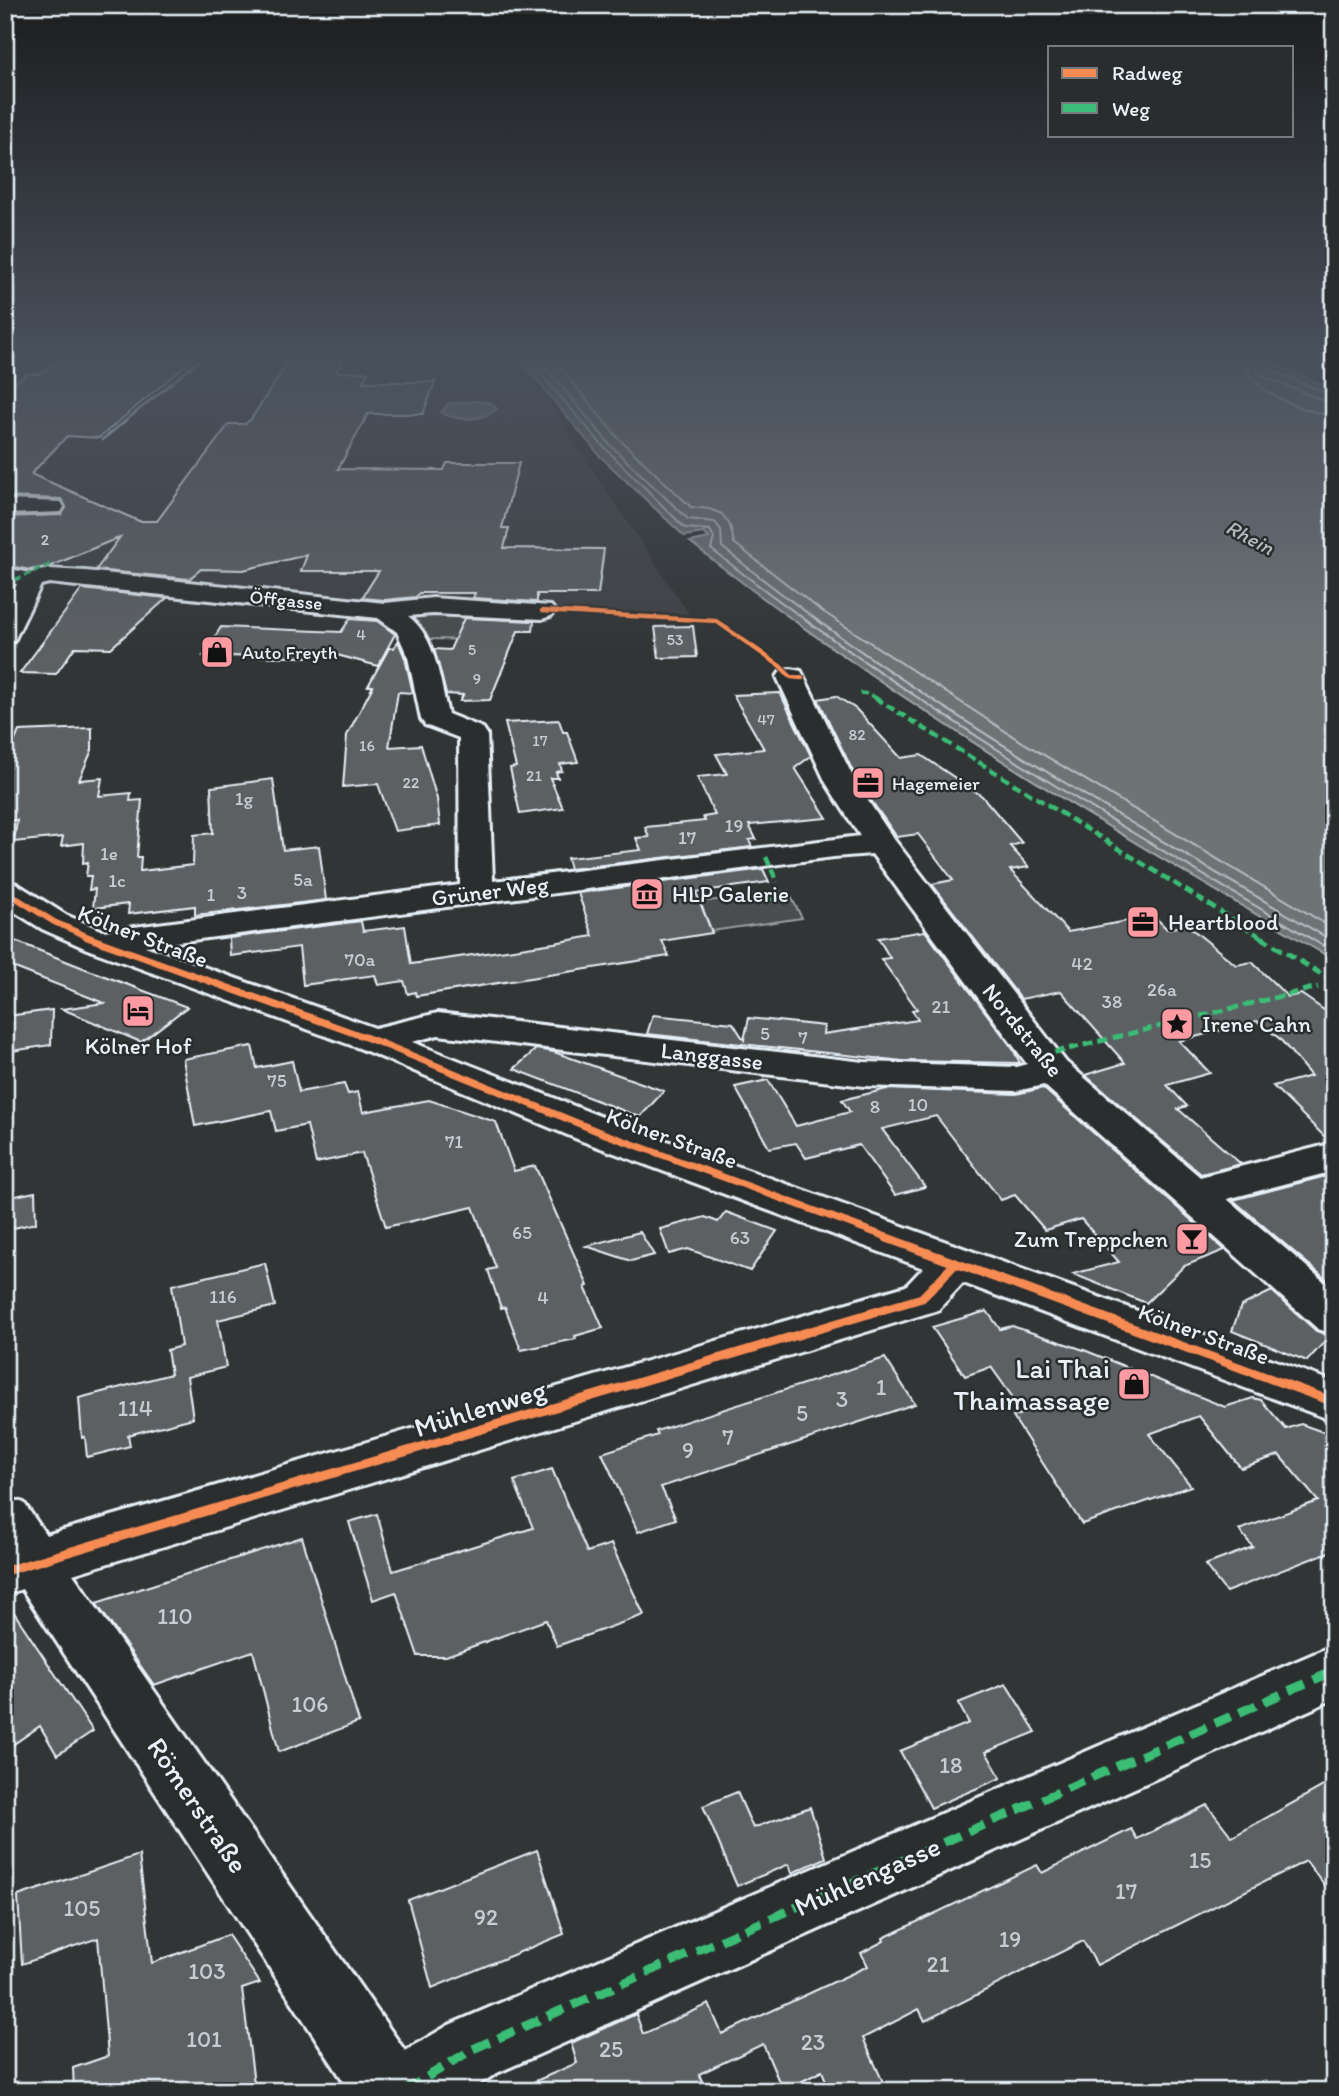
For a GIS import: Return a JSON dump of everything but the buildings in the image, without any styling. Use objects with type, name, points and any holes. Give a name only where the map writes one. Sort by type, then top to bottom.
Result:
[{"type":"street","points":[[5,507],[53,507]]},
{"type":"street","points":[[5,574],[30,580],[27,593],[5,635]]},
{"type":"street","name":"Öffgasse","points":[[30,580],[49,576],[85,578],[385,611],[433,606],[542,611]]},
{"type":"street","points":[[385,611],[408,628],[421,657],[435,719],[473,734],[477,893]]},
{"type":"street","name":"Nordstraße","points":[[791,677],[841,783],[881,844],[1052,1072],[1334,1317]]},
{"type":"street","name":"Grüner Weg","points":[[99,942],[834,847],[881,844]]},
{"type":"street","name":"Kölner Straße","points":[[5,891],[54,922],[99,942],[373,1040],[597,1131],[1334,1402]]},
{"type":"street","name":"Langgasse","points":[[373,1040],[438,1024],[864,1074],[1016,1079],[1052,1072]]},
{"type":"street","points":[[1191,1194],[1334,1157]]},
{"type":"street","name":"Mühlenweg","points":[[15,1551],[922,1298],[955,1264]]},
{"type":"street","name":"Römerstraße","points":[[15,1551],[391,2091]]},
{"type":"street","name":"Mühlengasse","points":[[404,2091],[473,2049],[1334,1671]]},
{"type":"shaded area","points":[[5,456],[583,456],[689,614],[444,603],[377,607],[59,565],[5,565]]},
{"type":"shaded area","points":[[415,613],[481,614],[477,640],[429,639],[412,617]]},
{"type":"shaded area","points":[[788,891],[802,918],[712,931],[700,902]]},
{"type":"water","name":"Rhein","points":[[600,456],[1334,456],[1334,960],[1086,813],[844,657],[690,542],[709,538],[704,533],[684,536]]},
{"type":"marked path","points":[[5,584],[51,564]]},
{"type":"marked path","points":[[860,693],[869,694],[1334,982]]},
{"type":"marked path","points":[[766,857],[777,882]]},
{"type":"marked path","points":[[768,899],[791,896]]},
{"type":"marked path","points":[[1040,1056],[1318,987]]},
{"type":"marked path","points":[[404,2091],[473,2049],[1334,1671]]},
{"type":"cycle path","points":[[542,611],[716,621],[780,666],[791,677],[802,678]]},
{"type":"cycle path","points":[[5,891],[54,922],[99,942],[373,1040],[597,1131],[1334,1402]]},
{"type":"cycle path","points":[[5,1571],[922,1298],[955,1264]]},
{"type":"place","name":"Auto Freyth","points":[[217,652]]},
{"type":"place","name":"Hagemeier","points":[[868,783]]},
{"type":"place","name":"HLP Galerie","points":[[647,894]]},
{"type":"place","name":"Heartblood","points":[[1143,922]]},
{"type":"place","name":"Kölner Hof","points":[[138,1011]]},
{"type":"place","name":"Irene Cahn","points":[[1177,1024]]},
{"type":"place","name":"Zum Treppchen","points":[[1192,1239]]},
{"type":"place","name":"Lai Thai Thaimassage","points":[[1134,1384]]}]
